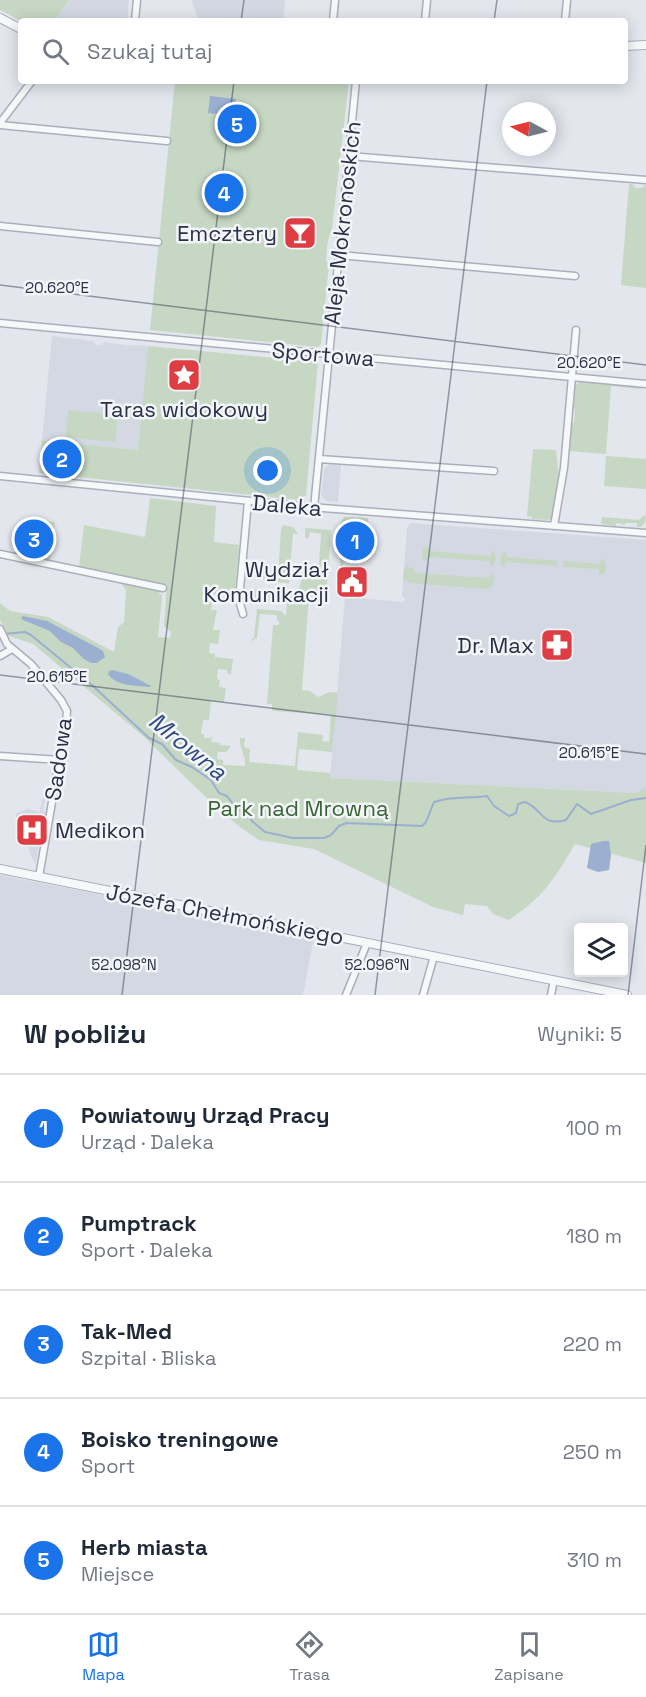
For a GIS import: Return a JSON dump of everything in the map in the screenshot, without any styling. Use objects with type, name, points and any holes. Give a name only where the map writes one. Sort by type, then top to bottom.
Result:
[{"type":"street","points":[[135,18],[137,0]]},
{"type":"street","points":[[333,18],[335,0]]},
{"type":"street","points":[[425,18],[428,0]]},
{"type":"street","points":[[565,18],[567,0]]},
{"type":"street","points":[[0,18],[18,27]]},
{"type":"street","points":[[628,46],[646,45]]},
{"type":"street","points":[[0,124],[30,84]]},
{"type":"street","name":"Aleja Mokronoskich","points":[[314,508],[356,84]]},
{"type":"street","points":[[0,124],[167,141]]},
{"type":"street","points":[[349,156],[646,180]]},
{"type":"street","points":[[0,226],[158,242]]},
{"type":"street","points":[[339,255],[575,276]]},
{"type":"street","name":"Sportowa","points":[[0,323],[646,384]]},
{"type":"street","points":[[554,526],[564,468],[576,330]]},
{"type":"street","points":[[319,459],[494,471]]},
{"type":"street","name":"Daleka","points":[[0,476],[314,508],[646,533]]},
{"type":"street","points":[[243,614],[239,600],[248,501]]},
{"type":"street","points":[[0,554],[164,588]]},
{"type":"street","name":"Sadowa","points":[[0,630],[12,649],[31,664],[65,706],[67,715],[39,876]]},
{"type":"street","points":[[0,656],[12,649]]},
{"type":"street","points":[[0,756],[60,760]]},
{"type":"street","name":"Józefa Chełmońskiego","points":[[0,869],[627,995]]},
{"type":"street","points":[[346,995],[368,943]]},
{"type":"street","points":[[423,995],[434,956]]},
{"type":"street","points":[[551,995],[554,980]]},
{"type":"shaded area","points":[[69,0],[129,0],[127,18],[56,18]]},
{"type":"shaded area","points":[[191,0],[285,0],[283,18],[198,18]]},
{"type":"shaded area","points":[[52,336],[94,341],[95,345],[102,345],[104,342],[148,346],[138,450],[42,440]]},
{"type":"shaded area","points":[[330,464],[341,465],[338,502],[326,501],[321,495],[324,469]]},
{"type":"shaded area","points":[[410,523],[646,540],[646,787],[636,793],[330,778],[345,597],[404,602],[405,598],[402,596],[407,528]]},
{"type":"shaded area","points":[[44,791],[49,792],[48,797],[45,797],[43,811],[46,812],[35,865],[15,814],[27,809],[40,812]]},
{"type":"shaded area","points":[[0,875],[314,937],[303,995],[0,995]]},
{"type":"green space","points":[[0,0],[69,0],[56,18],[18,19],[0,10]]},
{"type":"green space","points":[[175,84],[349,84],[332,229],[327,248],[326,261],[329,264],[321,344],[318,347],[150,330]]},
{"type":"green space","points":[[629,184],[636,188],[646,185],[646,288],[621,285]]},
{"type":"green space","points":[[148,346],[318,362],[306,495],[299,500],[39,473],[42,440],[138,450]]},
{"type":"green space","points":[[580,381],[641,387],[641,389],[611,386],[606,454],[569,451],[571,424],[574,422],[575,386]]},
{"type":"green space","points":[[68,410],[118,415],[115,442],[66,437]]},
{"type":"green space","points":[[533,449],[556,450],[559,478],[554,518],[547,520],[532,519],[527,516]]},
{"type":"green space","points":[[606,456],[646,459],[646,489],[604,486]]},
{"type":"green space","name":"Park nad Mrowną","points":[[150,498],[216,506],[214,542],[239,545],[235,593],[232,592],[231,596],[213,594],[211,610],[217,610],[213,630],[220,630],[218,644],[210,643],[209,653],[215,654],[215,657],[233,659],[231,674],[227,673],[227,670],[218,669],[219,687],[226,688],[224,702],[211,701],[209,720],[203,720],[201,734],[204,734],[204,738],[212,736],[211,742],[231,746],[226,752],[218,752],[217,759],[223,760],[223,765],[245,766],[240,738],[245,738],[244,747],[250,749],[249,762],[295,766],[298,732],[323,735],[322,741],[329,742],[331,715],[272,711],[272,704],[267,704],[273,625],[279,625],[277,615],[260,614],[257,638],[251,644],[252,638],[254,638],[257,609],[281,611],[286,616],[287,602],[278,596],[269,601],[252,600],[253,589],[287,594],[288,591],[298,592],[302,578],[318,579],[321,534],[310,532],[309,538],[305,538],[305,528],[331,530],[326,596],[309,596],[302,690],[310,691],[318,697],[330,692],[338,693],[332,752],[299,749],[297,770],[330,773],[330,778],[636,793],[646,787],[646,863],[575,844],[561,868],[540,895],[509,920],[493,914],[487,906],[465,904],[463,915],[433,907],[314,849],[259,840],[240,827],[217,808],[143,736],[33,644],[9,636],[0,620],[0,603],[10,611],[48,617],[114,652],[118,627],[124,622],[126,590],[121,583],[157,590],[162,596],[158,637],[170,638],[171,632],[164,626],[167,585],[79,567],[84,525],[145,537]]},
{"type":"green space","points":[[645,514],[646,521],[641,527],[637,527],[637,523],[625,523],[624,526],[616,523],[616,526],[601,524],[602,517],[639,520]]},
{"type":"green space","points":[[344,517],[368,518],[368,523],[346,521],[342,585],[339,585],[342,537],[336,535],[337,528]]},
{"type":"green space","points":[[25,519],[55,522],[50,561],[35,558],[43,547],[42,527],[29,525],[28,534],[23,533]]},
{"type":"green space","points":[[283,525],[293,527],[298,534],[293,534],[289,583],[266,581],[262,577],[262,569],[267,569],[267,575],[278,576]]},
{"type":"green space","points":[[428,545],[429,551],[490,556],[493,550],[495,561],[491,567],[490,561],[429,557],[426,562],[422,558],[423,549]]},
{"type":"green space","points":[[506,551],[507,557],[558,561],[557,566],[506,562],[504,568],[500,564],[501,555]]},
{"type":"green space","points":[[602,558],[606,563],[605,572],[601,575],[599,569],[563,567],[564,561],[600,564]]},
{"type":"green space","points":[[404,568],[413,568],[416,573],[489,578],[491,573],[494,577],[493,585],[487,589],[410,583],[403,579]]},
{"type":"water","points":[[210,96],[236,99],[234,116],[208,113]]},
{"type":"water","points":[[23,616],[47,621],[103,651],[105,657],[97,663],[91,663],[73,648],[61,642],[50,631],[23,620],[21,618]]},
{"type":"water","points":[[112,670],[128,674],[151,686],[116,681],[108,674]]},
{"type":"water","points":[[609,841],[611,855],[609,870],[598,872],[587,868],[591,844]]},
{"type":"waterway","name":"Mrowna","points":[[3,634],[25,632],[31,635],[93,686],[149,738],[162,744],[176,760],[192,767],[211,780],[219,793],[227,796],[236,808],[247,812],[252,821],[265,832],[293,838],[324,838],[346,823],[422,826],[434,802],[455,798],[487,796],[494,806],[509,816],[516,813],[518,804],[525,802],[547,819],[558,822],[566,820],[577,804],[591,814],[631,800],[646,798]]},
{"type":"place","name":"Herb miasta","points":[[237,124]]},
{"type":"place","name":"Boisko treningowe","points":[[224,193]]},
{"type":"place","name":"Emcztery","points":[[300,233]]},
{"type":"place","name":"Taras widokowy","points":[[184,375]]},
{"type":"place","name":"Pumptrack","points":[[62,459]]},
{"type":"place","name":"Tak-Med","points":[[34,539]]},
{"type":"place","name":"Powiatowy Urząd Pracy","points":[[355,541]]},
{"type":"place","name":"Wydział Komunikacji","points":[[352,582]]},
{"type":"place","name":"Dr. Max","points":[[557,645]]},
{"type":"place","name":"Medikon","points":[[32,830]]}]
